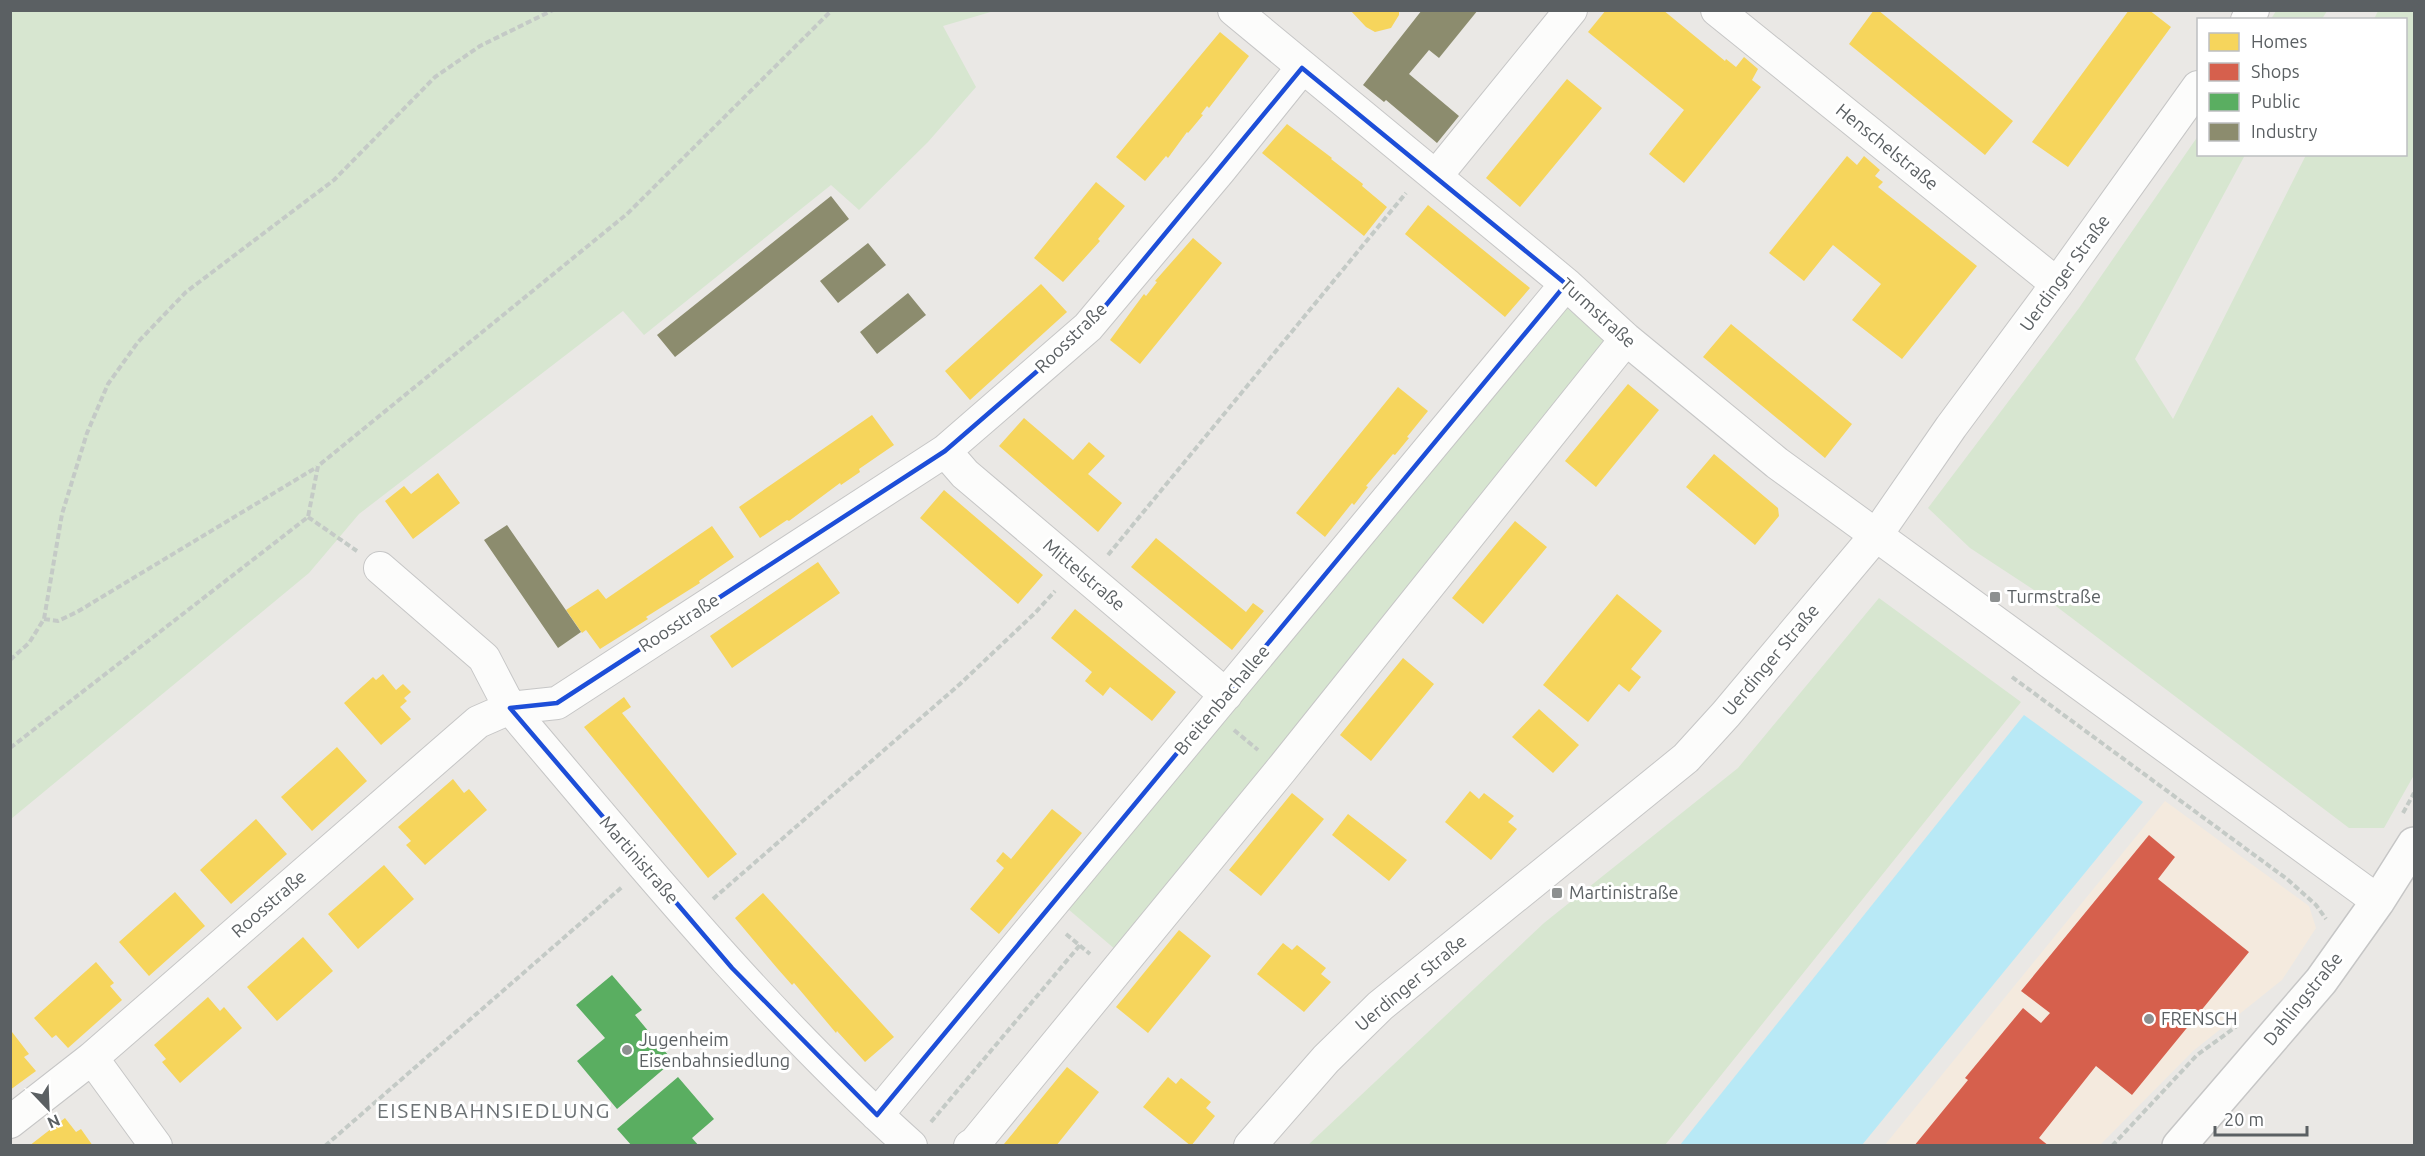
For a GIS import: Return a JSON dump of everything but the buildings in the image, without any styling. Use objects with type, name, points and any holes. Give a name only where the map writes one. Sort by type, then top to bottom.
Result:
[{"type":"street","name":"Turmstraße","points":[[1234,10],[1566,284],[1626,339],[1777,463],[2368,893]]},
{"type":"street","points":[[1431,172],[1571,10]]},
{"type":"street","name":"Henschelstraße","points":[[1717,10],[2057,284]]},
{"type":"street","name":"Roosstraße","points":[[10,1122],[92,1058],[478,722],[510,708],[557,703],[945,451],[1088,327],[1302,68]]},
{"type":"street","name":"Uerdinger Straße","points":[[1250,1146],[1326,1059],[1380,1006],[1686,758],[1726,714],[1877,534],[1951,428],[2197,90]]},
{"type":"street","name":"Breitenbachallee","points":[[877,1115],[1566,284]]},
{"type":"street","points":[[974,1145],[1281,770],[1626,339]]},
{"type":"street","name":"Mittelstraße","points":[[945,451],[965,474],[1082,573],[1219,704]]},
{"type":"street","name":"Martinistraße","points":[[380,568],[484,658],[510,708],[690,920],[812,1053],[911,1146]]},
{"type":"street","name":"Dahlingstraße","points":[[2189,1142],[2321,981],[2368,893],[2407,832]]},
{"type":"street","points":[[92,1058],[156,1146]]},
{"type":"path","points":[[10,660],[29,643],[44,619],[62,514],[87,433],[108,384],[138,342],[186,292],[334,180],[435,77],[480,46],[553,10]]},
{"type":"path","points":[[44,619],[58,621],[77,612],[318,466],[627,214],[832,10]]},
{"type":"path","points":[[690,920],[960,684],[1035,613],[1082,573],[1431,172]]},
{"type":"path","points":[[10,748],[308,517],[318,466]]},
{"type":"path","points":[[308,517],[380,568]]},
{"type":"path","points":[[2003,670],[2287,879],[2316,904],[2325,918],[2331,922],[2368,893]]},
{"type":"path","points":[[1219,704],[1281,770]]},
{"type":"path","points":[[2407,832],[2415,793]]},
{"type":"path","points":[[325,1146],[645,867]]},
{"type":"path","points":[[1044,915],[1114,974]]},
{"type":"path","points":[[911,1146],[1080,945]]},
{"type":"path","points":[[2112,1146],[2197,1054],[2238,1025]]},
{"type":"highlighted area","points":[[1302,68],[1566,284],[877,1115],[732,968],[510,708],[557,703],[945,451],[1088,327]]},
{"type":"shaded area","points":[[2165,801],[2309,906],[2316,928],[2282,980],[2193,1051],[2100,1145],[1884,1146]]},
{"type":"green space","points":[[11,10],[994,11],[943,26],[976,87],[928,142],[859,210],[831,185],[644,335],[623,311],[359,514],[309,573],[11,819]]},
{"type":"green space","points":[[2276,10],[2327,11],[2323,18],[2272,18]]},
{"type":"green space","points":[[2378,11],[2414,11],[2414,775],[2384,828],[2349,828],[2040,594],[1970,548],[1928,508],[2079,308],[2197,137],[2197,156],[2244,156],[2135,359],[2173,419],[2305,156],[2407,156],[2407,18],[2374,18]]},
{"type":"green space","points":[[1567,308],[1612,346],[1116,950],[1068,909]]},
{"type":"green space","points":[[1879,598],[2021,702],[1665,1145],[1308,1145],[1544,923],[1738,768]]},
{"type":"water","points":[[2024,715],[2143,802],[1862,1145],[1680,1145]]},
{"type":"place","name":"Turmstraße","points":[[1995,597]]},
{"type":"place","name":"Martinistraße","points":[[1557,893]]},
{"type":"place","name":"FRENSCH","points":[[2149,1019]]},
{"type":"place","name":"Jugenheim Eisenbahnsiedlung","points":[[627,1050]]},
{"type":"district","name":"EISENBAHNSIEDLUNG","points":[[494,1111]]}]
